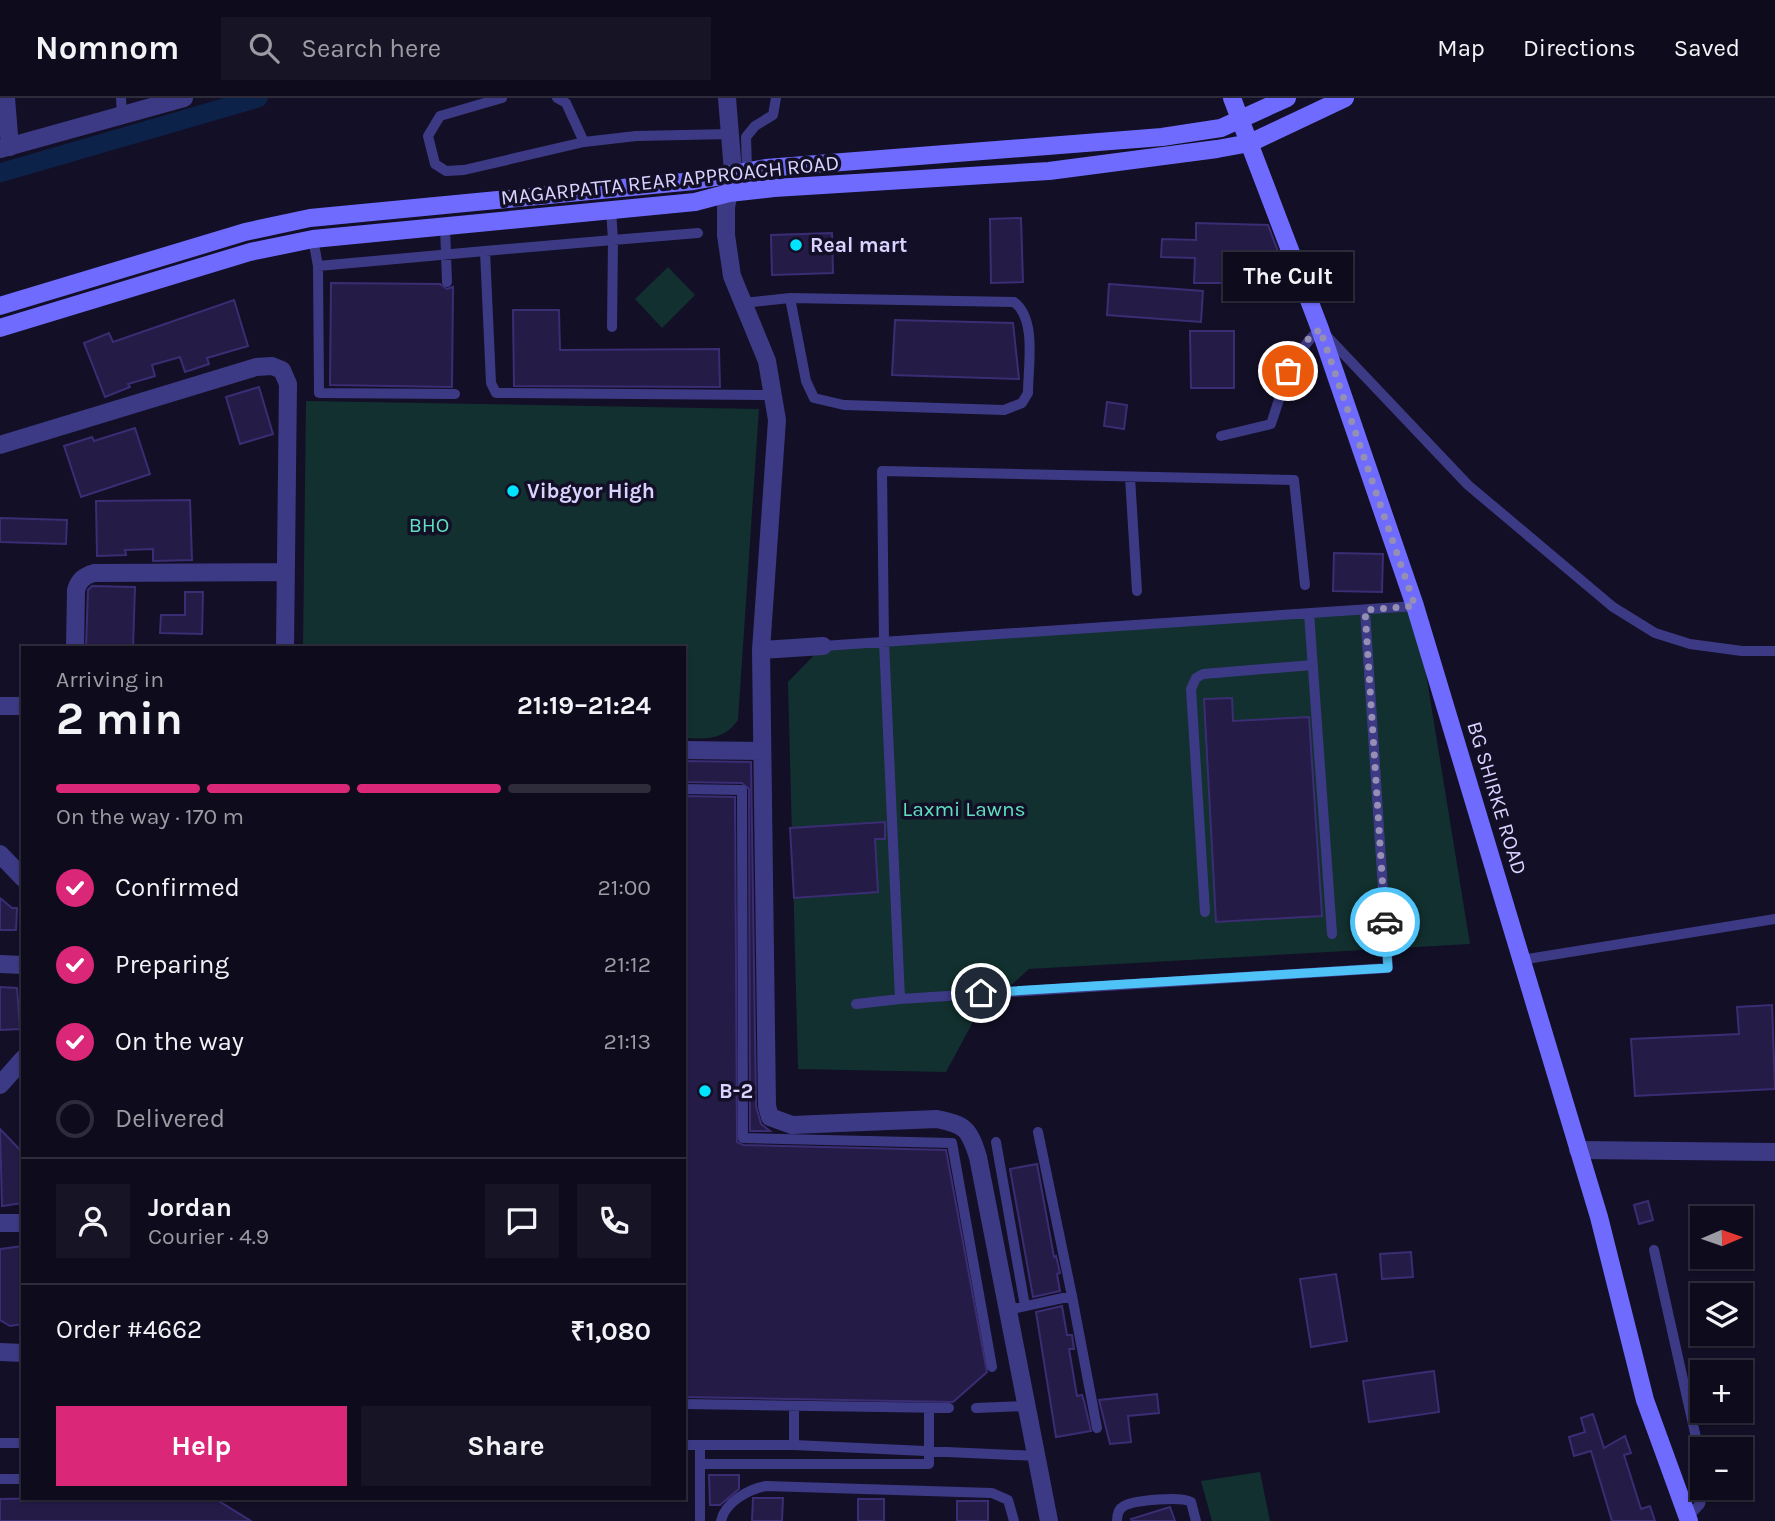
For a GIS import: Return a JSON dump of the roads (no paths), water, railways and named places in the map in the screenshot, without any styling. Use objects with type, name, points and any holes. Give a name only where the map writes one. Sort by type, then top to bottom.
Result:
[{"type":"street","points":[[6,98],[5,148],[121,107],[184,98]]},
{"type":"street","points":[[727,98],[730,134],[740,171],[729,193],[726,235],[732,276],[767,361],[777,420],[761,650],[767,1106],[770,1117],[792,1125],[937,1119],[957,1123],[971,1133],[1016,1308],[1027,1406],[1049,1521]]},
{"type":"street","name":"BG SHIRKE ROAD","points":[[1231,98],[1320,329],[1415,606],[1578,1150],[1646,1400],[1688,1519]]},
{"type":"street","name":"MAGARPATTA REAR APPROACH ROAD","points":[[0,306],[245,232],[310,218],[694,181],[740,171],[1161,137],[1221,128],[1287,98]]},
{"type":"street","name":"MAGARPATTA REAR APPROACH ROAD","points":[[0,328],[250,253],[313,239],[695,202],[729,193],[1049,172],[1250,143],[1345,98]]},
{"type":"street","points":[[0,445],[256,367],[272,366],[282,370],[288,384],[285,646]]},
{"type":"street","points":[[75,646],[76,590],[78,582],[85,576],[94,573],[285,572]]},
{"type":"street","points":[[761,650],[823,646]]},
{"type":"street","points":[[0,706],[21,706]]},
{"type":"street","points":[[686,750],[761,751]]},
{"type":"street","points":[[0,854],[21,876]]},
{"type":"street","points":[[0,964],[21,965]]},
{"type":"street","points":[[0,1085],[21,1061]]},
{"type":"street","points":[[1578,1150],[1775,1152]]},
{"type":"street","points":[[0,1223],[21,1223]]},
{"type":"street","points":[[0,1352],[21,1353]]},
{"type":"lane","points":[[502,98],[440,116],[428,136],[435,164],[446,171],[464,170],[584,142],[636,136],[730,134]]},
{"type":"lane","points":[[557,98],[566,103],[584,142]]},
{"type":"lane","points":[[740,171],[746,137],[755,126],[773,115],[776,98]]},
{"type":"lane","points":[[611,210],[612,327]]},
{"type":"lane","points":[[445,226],[447,282]]},
{"type":"lane","points":[[318,266],[698,233]]},
{"type":"lane","points":[[313,239],[318,266],[319,393],[455,394]]},
{"type":"lane","points":[[485,251],[491,383],[496,393],[773,395]]},
{"type":"lane","points":[[744,303],[790,298],[1014,302],[1024,309],[1027,323],[1028,393],[1022,403],[1004,410],[844,405],[814,398],[806,381],[790,298]]},
{"type":"lane","points":[[1221,436],[1271,424],[1288,371],[1304,343],[1320,329],[1468,485],[1613,607],[1655,633],[1690,644],[1742,651],[1775,651]]},
{"type":"lane","points":[[900,999],[884,642],[882,471],[1294,480],[1305,585]]},
{"type":"lane","points":[[1130,477],[1137,591]]},
{"type":"lane","points":[[823,646],[1415,606]]},
{"type":"lane","points":[[856,1004],[1388,968],[1365,610]]},
{"type":"lane","points":[[1309,613],[1332,934]]},
{"type":"lane","points":[[1205,912],[1191,689],[1196,678],[1203,674],[1313,665]]},
{"type":"lane","points":[[686,789],[742,790],[743,1138],[952,1143],[992,1367]]},
{"type":"lane","points":[[1521,960],[1775,919]]},
{"type":"lane","points":[[1038,1132],[1097,1428]]},
{"type":"lane","points":[[996,1142],[1016,1308],[1072,1296]]},
{"type":"lane","points":[[1654,1250],[1696,1437]]},
{"type":"lane","points":[[686,1404],[949,1408]]},
{"type":"lane","points":[[794,1406],[794,1445]]},
{"type":"lane","points":[[976,1408],[1027,1406]]},
{"type":"lane","points":[[701,1464],[929,1464],[929,1408]]},
{"type":"lane","points":[[0,1443],[21,1443]]},
{"type":"lane","points":[[686,1445],[794,1445],[1037,1456]]},
{"type":"lane","points":[[700,1445],[700,1521]]},
{"type":"lane","points":[[0,1479],[21,1479]]},
{"type":"lane","points":[[721,1521],[722,1514],[750,1489],[766,1486],[992,1493],[1008,1500],[1014,1521]]},
{"type":"lane","points":[[1117,1521],[1117,1513],[1124,1506],[1177,1497],[1191,1502],[1196,1521]]},
{"type":"lane","points":[[1688,1519],[1701,1500]]},
{"type":"waterway","points":[[0,173],[258,98]]},
{"type":"place","name":"Real mart","points":[[796,245]]},
{"type":"place","name":"The Cult","points":[[1288,371]]},
{"type":"place","name":"Vibgyor High","points":[[513,491]]},
{"type":"place","name":"B-2","points":[[705,1091]]},
{"type":"park label","name":"BHO","points":[[429,525]]},
{"type":"park label","name":"Laxmi Lawns","points":[[964,809]]}]
